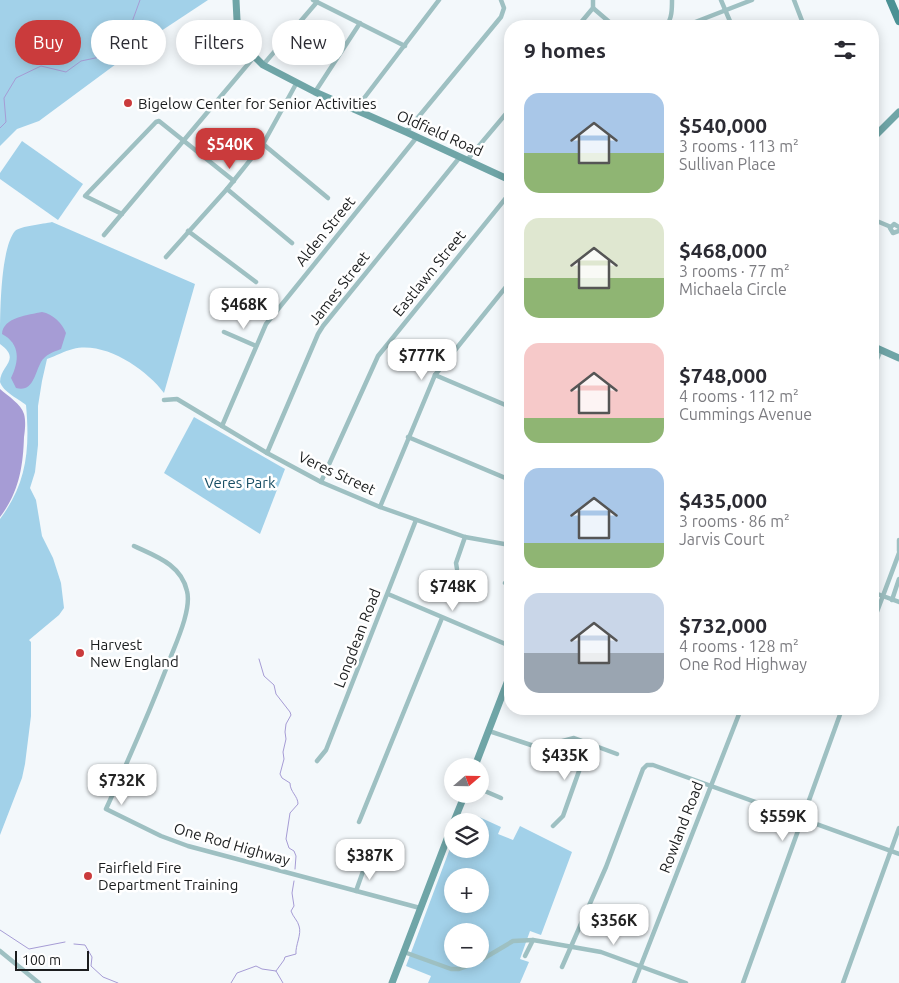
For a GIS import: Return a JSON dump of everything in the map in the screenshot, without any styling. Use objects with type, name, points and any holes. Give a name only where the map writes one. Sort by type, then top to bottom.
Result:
[{"type":"main road","points":[[890,0],[899,20]]},
{"type":"street","name":"Oldfield Road","points":[[236,0],[238,20]]},
{"type":"street","points":[[355,110],[439,0]]},
{"type":"street","points":[[406,132],[501,17],[504,8],[501,0]]},
{"type":"street","points":[[583,20],[593,8],[593,0]]},
{"type":"street","points":[[669,20],[672,0]]},
{"type":"street","points":[[721,0],[730,20]]},
{"type":"street","points":[[701,20],[752,0]]},
{"type":"street","points":[[794,0],[802,20]]},
{"type":"street","points":[[263,65],[315,1],[405,46]]},
{"type":"street","points":[[593,8],[607,20]]},
{"type":"street","points":[[315,92],[360,23]]},
{"type":"street","points":[[104,235],[247,65]]},
{"type":"street","name":"Oldfield Road","points":[[263,65],[296,84],[504,177]]},
{"type":"street","points":[[166,257],[227,190],[263,144],[296,84]]},
{"type":"street","points":[[879,132],[899,112]]},
{"type":"street","points":[[467,160],[504,115]]},
{"type":"street","points":[[122,214],[85,196],[154,123],[159,121],[234,181]]},
{"type":"street","name":"Alden Street","points":[[222,426],[266,324],[417,137]]},
{"type":"street","points":[[263,144],[328,198]]},
{"type":"street","name":"James Street","points":[[267,453],[323,326],[460,157]]},
{"type":"street","points":[[227,190],[292,242]]},
{"type":"street","name":"Eastlawn Street","points":[[321,482],[378,356],[504,200]]},
{"type":"street","points":[[879,222],[891,227],[892,232],[896,233],[899,231]]},
{"type":"street","points":[[891,227],[894,224],[899,227]]},
{"type":"street","points":[[188,231],[256,282]]},
{"type":"street","points":[[380,507],[435,375],[504,289]]},
{"type":"street","points":[[224,332],[256,346]]},
{"type":"street","points":[[879,354],[881,350],[899,358]]},
{"type":"street","points":[[435,375],[504,404]]},
{"type":"street","name":"Veres Street","points":[[164,400],[177,399],[267,453],[321,482],[380,507],[465,537],[504,545]]},
{"type":"street","points":[[408,437],[504,477]]},
{"type":"street","name":"Longdean Road","points":[[317,762],[326,750],[416,520]]},
{"type":"street","points":[[457,569],[456,563],[465,537]]},
{"type":"street","points":[[879,607],[899,552],[899,540]]},
{"type":"street","name":"One Rod Highway","points":[[134,546],[167,562],[177,571],[188,592],[188,606],[151,708],[106,809],[161,836],[188,846],[420,908]]},
{"type":"street","points":[[892,600],[899,579]]},
{"type":"street","points":[[388,594],[504,644]]},
{"type":"street","points":[[879,595],[899,602]]},
{"type":"street","points":[[360,822],[442,618]]},
{"type":"street","points":[[478,758],[504,691]]},
{"type":"street","name":"Rowland Road","points":[[634,983],[739,715]]},
{"type":"street","points":[[743,983],[840,715]]},
{"type":"street","points":[[489,730],[534,746],[544,746],[570,738],[617,754]]},
{"type":"street","points":[[553,826],[563,816],[589,743]]},
{"type":"street","points":[[562,967],[606,867],[643,769],[647,765],[653,765],[899,854]]},
{"type":"street","points":[[489,793],[501,798]]},
{"type":"street","points":[[844,983],[899,828]]},
{"type":"street","points":[[392,983],[444,846]]},
{"type":"street","points":[[356,891],[366,864]]},
{"type":"street","points":[[525,956],[533,940]]},
{"type":"street","points":[[404,952],[451,969],[480,962],[505,944],[513,941],[533,940],[601,952],[686,983]]},
{"type":"street","points":[[0,951],[39,983]]},
{"type":"green space","points":[[0,0],[208,0],[166,28],[166,20],[91,20],[91,65],[115,65],[39,121],[17,129],[0,146]]},
{"type":"green space","points":[[22,141],[83,184],[58,220],[0,179],[0,173]]},
{"type":"green space","points":[[52,222],[195,284],[164,393],[136,366],[111,353],[98,349],[73,349],[47,359],[38,406],[38,445],[35,472],[30,488],[36,500],[42,536],[53,558],[61,583],[64,608],[59,615],[29,640],[31,642],[31,716],[25,764],[22,778],[0,835],[0,519],[16,492],[25,465],[27,451],[26,405],[8,392],[0,382],[3,371],[10,359],[9,354],[0,344],[2,284],[6,252],[15,231],[27,226]]},
{"type":"green space","name":"Veres Park","points":[[194,417],[285,469],[260,534],[164,473]]},
{"type":"green space","points":[[489,822],[501,827],[498,834],[513,840],[520,826],[572,852],[541,935],[530,931],[520,959],[529,962],[520,983],[428,983],[431,976],[406,966],[446,858],[489,858]]},
{"type":"shaded area","points":[[42,312],[60,322],[64,329],[66,333],[61,349],[50,354],[41,362],[30,385],[22,389],[16,388],[11,378],[16,366],[17,354],[13,343],[2,334],[3,328],[12,320]]},
{"type":"shaded area","points":[[0,389],[20,407],[24,414],[25,423],[19,479],[12,498],[0,517]]},
{"type":"waterway","points":[[0,128],[6,122],[4,98],[16,78],[41,66],[66,72],[81,61],[100,57],[130,43],[132,22],[140,0]]},
{"type":"waterway","points":[[259,659],[264,676],[274,685],[276,694],[291,715],[286,724],[284,759],[280,774],[282,778],[290,783],[291,789],[298,801],[298,804],[290,813],[286,839],[289,848],[294,851],[296,856],[295,869]]},
{"type":"waterway","points":[[276,971],[285,957],[296,954],[300,929],[291,911],[294,906],[292,893],[294,881]]},
{"type":"waterway","points":[[0,930],[29,949],[65,942]]},
{"type":"waterway","points":[[74,944],[85,945],[92,957],[91,966],[103,977],[118,983]]},
{"type":"waterway","points":[[231,983],[237,973],[256,966],[276,971],[283,983]]},
{"type":"place","name":"Bigelow Center for Senior Activities","points":[[128,103]]},
{"type":"place","name":"Harvest New England","points":[[80,653]]},
{"type":"place","name":"Fairfield Fire Department Training","points":[[88,876]]}]
